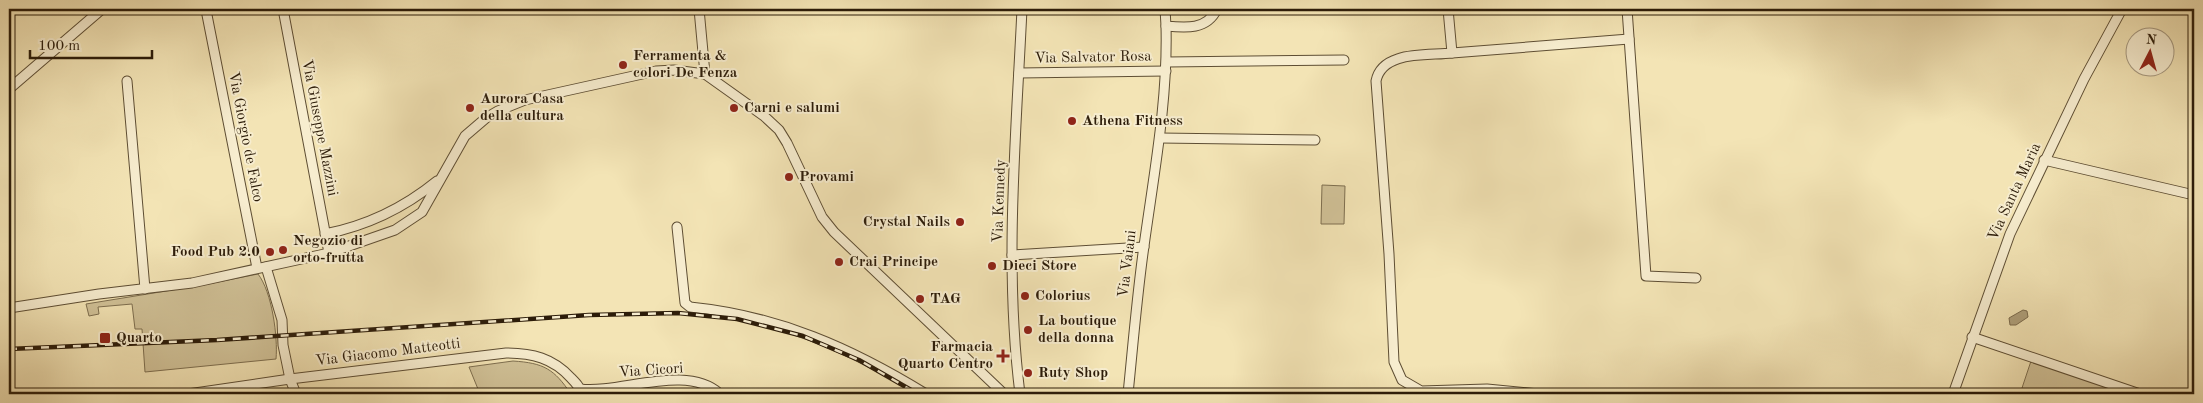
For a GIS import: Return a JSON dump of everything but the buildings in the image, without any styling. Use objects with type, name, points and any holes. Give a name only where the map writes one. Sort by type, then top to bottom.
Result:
[{"type":"street","points":[[9,89],[102,9]]},
{"type":"street","name":"Via Giuseppe Mazzini","points":[[283,9],[328,253]]},
{"type":"street","points":[[699,9],[705,74]]},
{"type":"street","name":"Via Kennedy","points":[[1020,394],[1015,356],[1012,255],[1022,9]]},
{"type":"street","name":"Via Vaiani","points":[[1128,394],[1144,247],[1160,138],[1167,66],[1165,9]]},
{"type":"street","points":[[1166,26],[1190,28],[1198,26],[1211,17],[1217,9]]},
{"type":"street","points":[[1448,9],[1452,53]]},
{"type":"street","points":[[1627,9],[1646,276],[1696,278]]},
{"type":"street","name":"Via Santa Maria","points":[[1952,394],[2010,234],[2096,55],[2122,9]]},
{"type":"street","name":"Via Giorgio de Falco","points":[[206,10],[262,267],[282,320],[283,345],[290,379],[296,394]]},
{"type":"street","points":[[1538,394],[1487,389],[1421,391],[1402,380],[1394,362],[1377,76],[1381,68],[1392,60],[1452,53],[1629,39]]},
{"type":"street","points":[[1167,66],[1344,60]]},
{"type":"street","name":"Via Salvator Rosa","points":[[1019,73],[1167,66]]},
{"type":"street","points":[[9,308],[192,283],[328,253],[395,230],[422,212],[465,136],[486,118],[498,111],[525,100],[641,74],[674,70],[705,74],[744,101],[779,130],[798,164],[822,218],[1004,394]]},
{"type":"street","points":[[127,81],[145,290]]},
{"type":"street","points":[[1160,138],[1314,140]]},
{"type":"street","points":[[2044,160],[2194,195]]},
{"type":"street","points":[[325,234],[361,225],[417,196],[440,179]]},
{"type":"street","points":[[417,196],[424,199],[427,205]]},
{"type":"street","points":[[677,227],[685,304],[690,307],[747,315],[816,336],[880,366],[926,394]]},
{"type":"street","points":[[1012,255],[1144,247]]},
{"type":"street","points":[[1972,337],[2140,394]]},
{"type":"street","name":"Via Giacomo Matteotti","points":[[188,394],[290,379],[506,353],[540,356],[561,367],[581,391]]},
{"type":"street","name":"Via Cicori","points":[[581,391],[676,380],[704,385],[720,394]]},
{"type":"street","points":[[9,393],[17,394]]},
{"type":"shaded area","points":[[1322,185],[1345,186],[1344,224],[1321,224]]},
{"type":"shaded area","points":[[258,274],[267,292],[273,315],[276,359],[145,372],[142,329],[135,329],[132,304],[98,307],[99,314],[89,316],[86,304],[203,285]]},
{"type":"shaded area","points":[[2023,310],[2027,311],[2028,317],[2016,325],[2010,325],[2009,318]]},
{"type":"shaded area","points":[[513,361],[533,363],[547,369],[559,379],[571,394],[480,394],[469,367]]},
{"type":"shaded area","points":[[2031,361],[2128,394],[2020,394]]},
{"type":"railway","points":[[9,349],[217,340],[589,315],[678,313],[737,319],[803,336],[859,360],[918,394]]},
{"type":"place","name":"Ferramenta & colori De Fenza","points":[[623,65]]},
{"type":"place","name":"Aurora Casa della cultura","points":[[470,108]]},
{"type":"place","name":"Carni e salumi","points":[[734,108]]},
{"type":"place","name":"Athena Fitness","points":[[1072,121]]},
{"type":"place","name":"Provami","points":[[789,177]]},
{"type":"place","name":"Crystal Nails","points":[[960,222]]},
{"type":"place","name":"Negozio di orto-frutta","points":[[283,250]]},
{"type":"place","name":"Food Pub 2.0","points":[[270,252]]},
{"type":"place","name":"Crai Principe","points":[[839,262]]},
{"type":"place","name":"Dieci Store","points":[[992,266]]},
{"type":"place","name":"Colorius","points":[[1025,296]]},
{"type":"place","name":"TAG","points":[[920,299]]},
{"type":"place","name":"La boutique della donna","points":[[1028,330]]},
{"type":"place","name":"Quarto","points":[[105,338]]},
{"type":"place","name":"Farmacia Quarto Centro","points":[[1003,356]]},
{"type":"place","name":"Ruty Shop","points":[[1028,373]]}]
